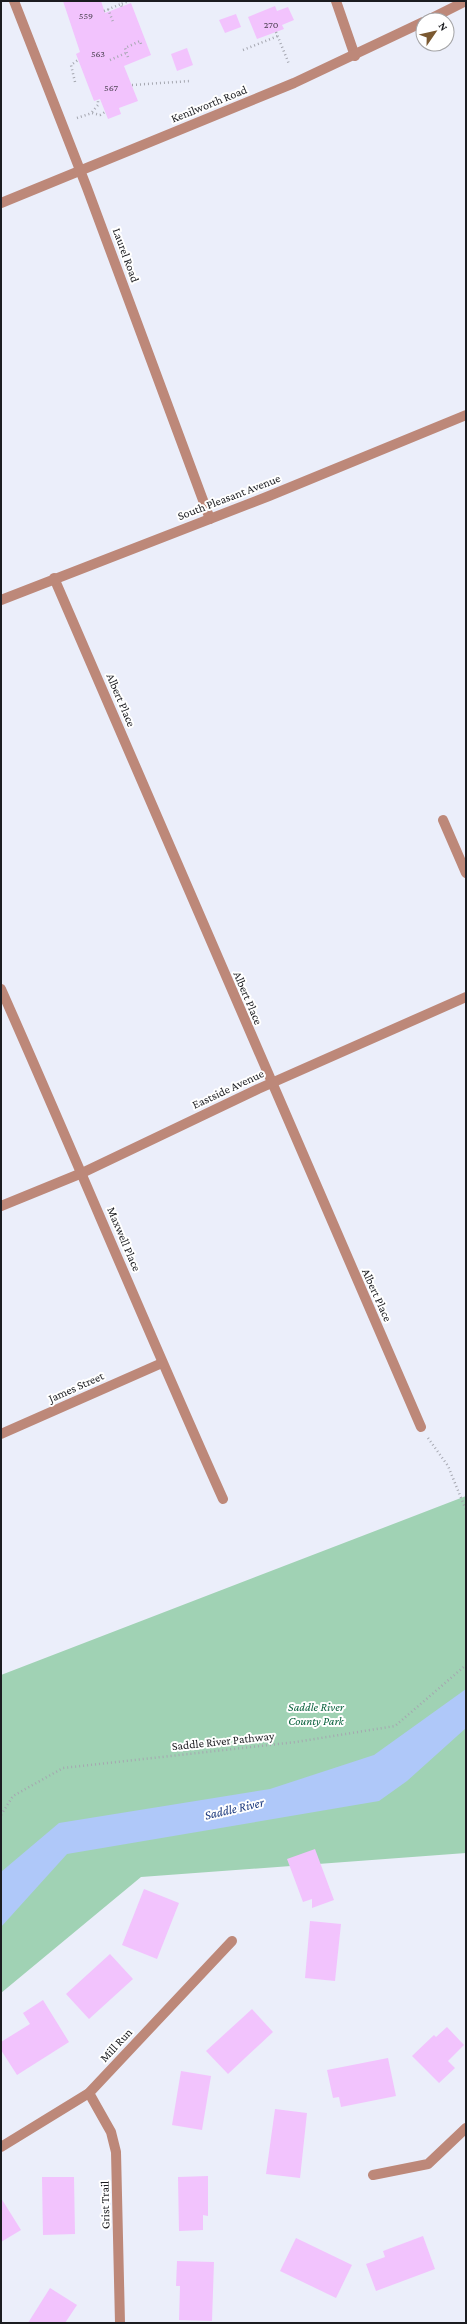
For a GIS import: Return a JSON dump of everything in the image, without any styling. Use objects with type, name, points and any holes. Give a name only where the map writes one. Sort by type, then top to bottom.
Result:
[{"type":"street","name":"Laurel Road","points":[[14,1],[210,519]]},
{"type":"street","points":[[336,1],[355,56]]},
{"type":"street","points":[[444,12],[466,1]]},
{"type":"street","name":"Kenilworth Road","points":[[1,203],[294,83],[355,56],[415,26]]},
{"type":"street","name":"South Pleasant Avenue","points":[[1,600],[54,578],[210,519],[466,415]]},
{"type":"street","name":"Albert Place","points":[[54,578],[270,1084],[420,1428]]},
{"type":"street","points":[[443,820],[466,873]]},
{"type":"street","name":"Maxwell Place","points":[[1,989],[82,1173],[162,1363],[223,1499]]},
{"type":"street","name":"Eastside Avenue","points":[[1,1206],[82,1173],[270,1084],[466,997]]},
{"type":"street","name":"James Street","points":[[1,1434],[162,1363]]},
{"type":"street","name":"Mill Run","points":[[1,2147],[89,2093],[232,1941]]},
{"type":"street","name":"Grist Trail","points":[[89,2093],[111,2132],[116,2152],[120,2323]]},
{"type":"street","points":[[373,2175],[428,2164],[466,2128]]},
{"type":"path","points":[[104,11],[129,1]]},
{"type":"path","points":[[108,9],[113,22]]},
{"type":"path","points":[[276,32],[289,64]]},
{"type":"path","points":[[242,50],[278,36]]},
{"type":"path","points":[[128,57],[125,48],[140,41],[141,44]]},
{"type":"path","points":[[110,60],[126,53]]},
{"type":"path","points":[[75,82],[71,65],[78,60]]},
{"type":"path","points":[[132,85],[190,80]]},
{"type":"path","points":[[92,113],[98,106],[98,99]]},
{"type":"path","points":[[77,118],[92,113],[100,114],[105,112]]},
{"type":"path","points":[[420,1428],[448,1466],[466,1510]]},
{"type":"path","name":"Saddle River Pathway","points":[[1,1815],[13,1796],[63,1768],[296,1742],[395,1726],[466,1665]]},
{"type":"green space","name":"Saddle River County Park","points":[[466,1496],[466,1853],[141,1877],[1,1993],[1,1675]]},
{"type":"water","name":"Saddle River","points":[[466,1689],[466,1728],[407,1781],[379,1801],[67,1854],[1,1927],[1,1872],[59,1823],[270,1789],[374,1755]]},
{"type":"building","points":[[63,1],[101,1],[105,13],[131,3],[151,55],[124,66],[138,101],[119,108],[121,114],[108,119],[100,99],[94,101],[76,54],[80,52]]},
{"type":"building","points":[[275,6],[277,11],[288,7],[294,20],[282,25],[284,29],[257,39],[248,17]]},
{"type":"building","points":[[236,14],[241,27],[225,33],[219,20]]},
{"type":"building","points":[[187,48],[193,65],[177,71],[171,54]]},
{"type":"building","points":[[315,1849],[334,1900],[312,1908],[312,1899],[303,1902],[287,1859]]},
{"type":"building","points":[[144,1889],[179,1903],[157,1959],[122,1945]]},
{"type":"building","points":[[310,1921],[341,1924],[335,1981],[305,1978]]},
{"type":"building","points":[[110,1954],[133,1979],[89,2019],[66,1994]]},
{"type":"building","points":[[43,2000],[69,2042],[17,2075],[1,2050],[1,2042],[30,2024],[23,2013]]},
{"type":"building","points":[[252,2009],[273,2032],[228,2074],[206,2051]]},
{"type":"building","points":[[447,2027],[464,2045],[448,2061],[455,2068],[439,2083],[412,2056],[434,2035],[436,2037]]},
{"type":"building","points":[[388,2058],[396,2096],[341,2107],[339,2097],[333,2098],[327,2070]]},
{"type":"building","points":[[181,2071],[211,2076],[202,2130],[172,2125]]},
{"type":"building","points":[[275,2109],[307,2113],[300,2178],[266,2174]]},
{"type":"building","points":[[208,2176],[208,2216],[203,2215],[203,2230],[179,2231],[178,2177]]},
{"type":"building","points":[[42,2177],[74,2177],[75,2234],[43,2235]]},
{"type":"building","points":[[1,2198],[21,2230],[1,2242]]},
{"type":"building","points":[[423,2236],[435,2269],[376,2291],[366,2264],[385,2257],[383,2251]]},
{"type":"building","points":[[296,2238],[352,2265],[336,2298],[280,2271]]},
{"type":"building","points":[[177,2261],[214,2262],[212,2321],[179,2320],[180,2286],[176,2286]]},
{"type":"building","points":[[50,2288],[77,2305],[65,2323],[28,2323]]}]
